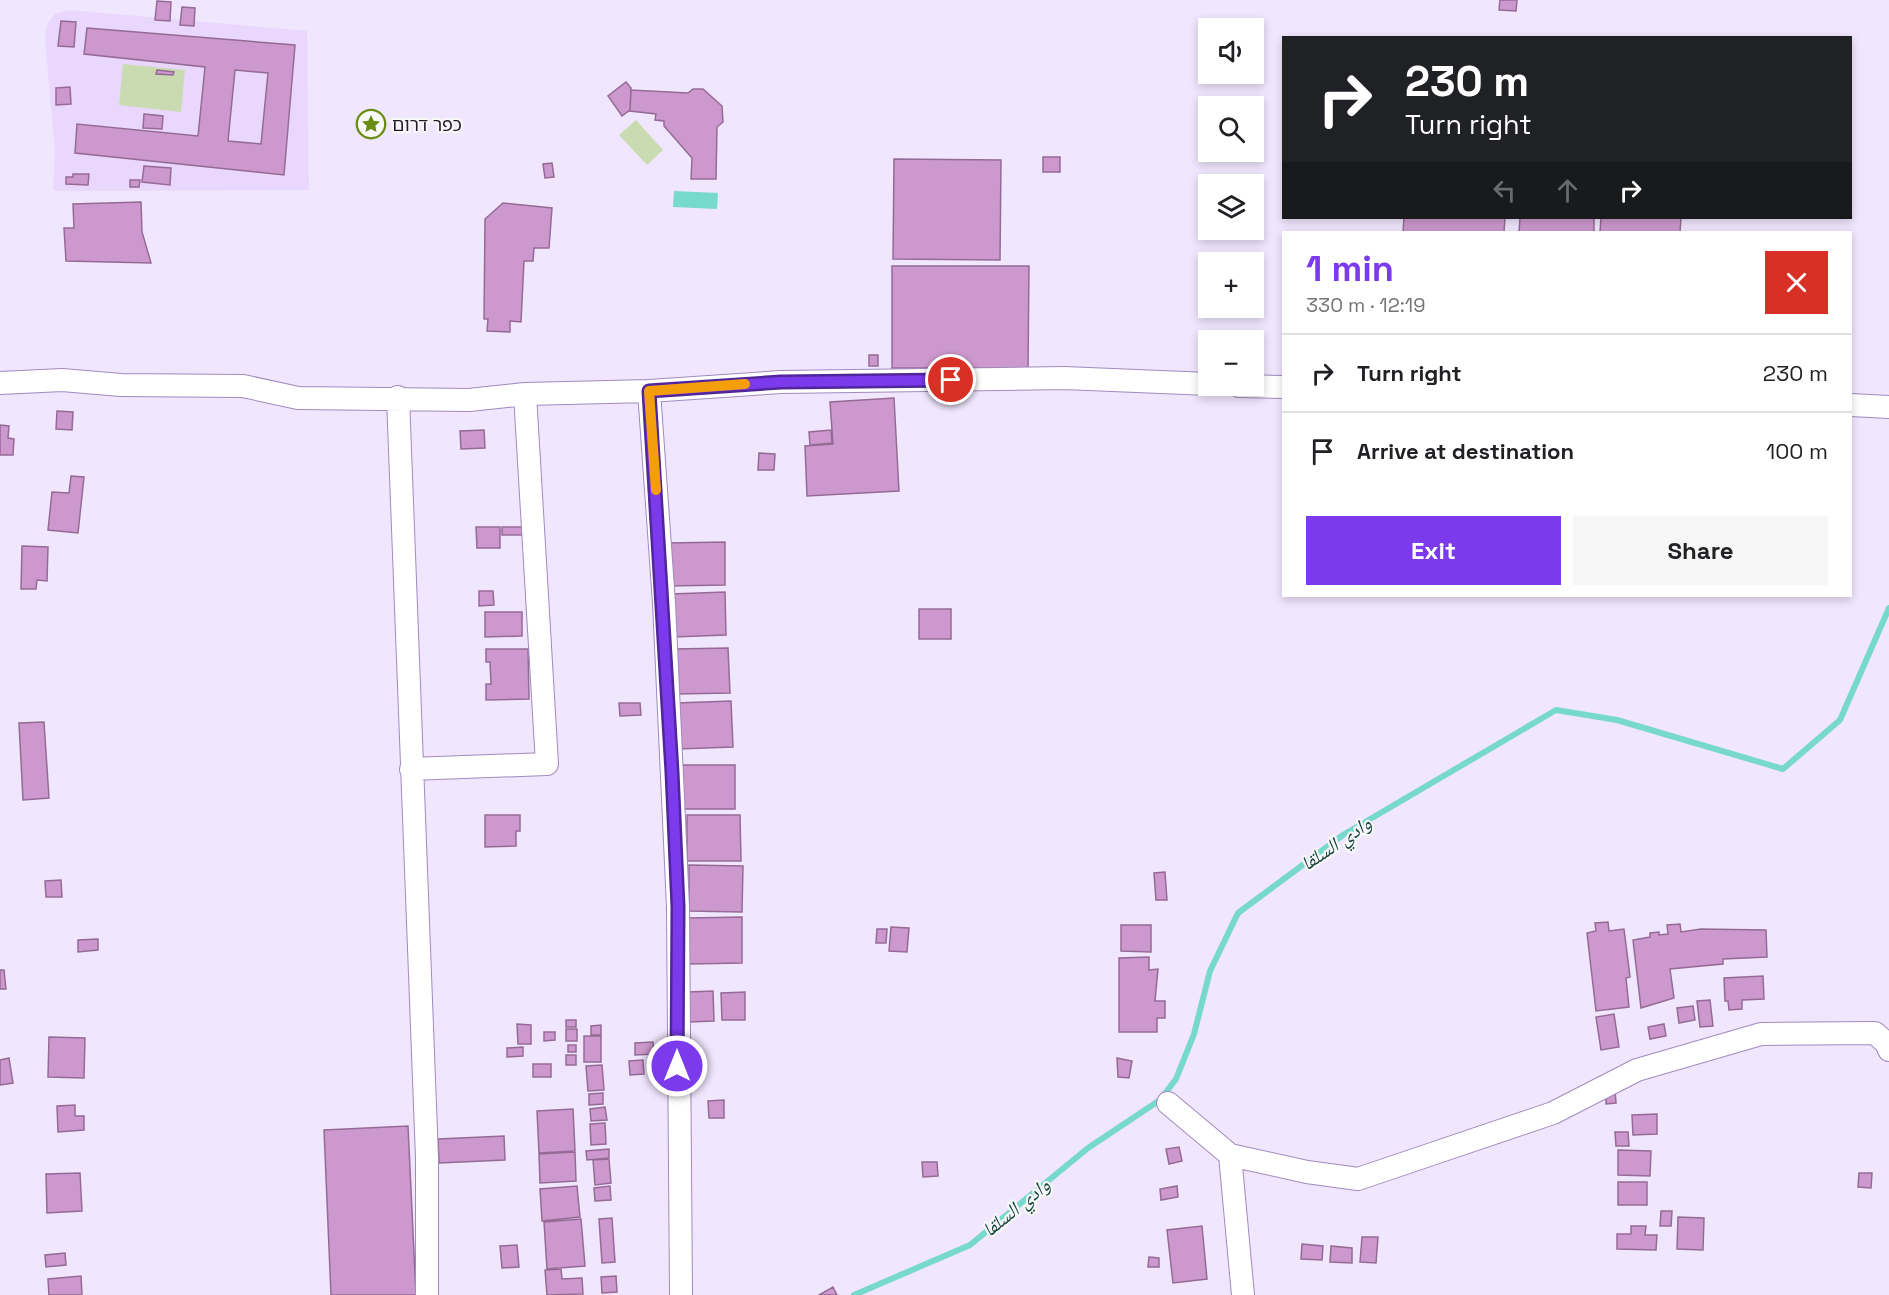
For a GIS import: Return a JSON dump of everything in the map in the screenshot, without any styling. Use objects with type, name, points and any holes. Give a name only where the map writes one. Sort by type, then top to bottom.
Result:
[{"type":"street","points":[[0,383],[62,380],[122,386],[243,386],[298,398],[398,397],[469,400],[525,394],[649,391],[787,381],[1064,378],[1198,384]]},
{"type":"street","points":[[1264,387],[1282,387]]},
{"type":"street","points":[[649,391],[664,603],[678,907],[681,1295]]},
{"type":"street","points":[[411,769],[547,764],[525,394]]},
{"type":"street","points":[[398,397],[427,1158],[427,1295]]},
{"type":"street","points":[[1852,405],[1889,407]]},
{"type":"street","points":[[1168,1103],[1230,1155],[1307,1172],[1358,1179],[1553,1113],[1637,1070],[1761,1034],[1875,1033],[1886,1043],[1889,1050]]},
{"type":"street","points":[[1230,1155],[1244,1295]]},
{"type":"shaded area","points":[[69,10],[307,31],[309,190],[53,191],[55,153],[45,38],[48,23],[55,14]]},
{"type":"shaded area","points":[[123,64],[185,70],[181,112],[119,105]]},
{"type":"shaded area","points":[[636,120],[663,150],[647,165],[619,135]]},
{"type":"shaded area","points":[[674,191],[718,193],[717,209],[673,207]]},
{"type":"building","points":[[1500,0],[1517,0],[1516,11],[1499,10]]},
{"type":"building","points":[[157,1],[171,2],[170,21],[155,20]]},
{"type":"building","points":[[182,7],[195,8],[194,26],[180,25]]},
{"type":"building","points":[[61,21],[76,22],[74,47],[58,46]]},
{"type":"building","points":[[87,28],[295,45],[284,175],[75,153],[77,124],[198,136],[205,67],[84,54]],"holes":[[[235,70],[268,73],[261,144],[228,141]]]},
{"type":"building","points":[[157,70],[174,72],[173,75],[156,74]]},
{"type":"building","points":[[626,82],[631,88],[630,110],[622,116],[608,96]]},
{"type":"building","points":[[70,87],[71,104],[56,105],[56,88]]},
{"type":"building","points":[[693,89],[703,89],[722,106],[723,122],[717,127],[716,179],[691,179],[692,158],[664,126],[664,121],[655,120],[656,114],[630,111],[631,90],[688,93]]},
{"type":"building","points":[[144,114],[163,116],[162,129],[143,128]]},
{"type":"building","points":[[1043,157],[1060,157],[1060,172],[1043,172]]},
{"type":"building","points":[[894,159],[1001,160],[1000,260],[893,259]]},
{"type":"building","points":[[552,163],[554,177],[545,178],[543,164]]},
{"type":"building","points":[[144,166],[171,168],[170,185],[142,182]]},
{"type":"building","points":[[73,174],[89,174],[88,185],[66,184],[66,177],[73,177]]},
{"type":"building","points":[[130,180],[140,180],[139,187],[130,187]]},
{"type":"building","points":[[141,202],[142,232],[151,263],[66,261],[64,228],[74,228],[73,204]]},
{"type":"building","points":[[503,203],[552,208],[549,248],[534,248],[533,261],[524,261],[521,322],[510,321],[510,332],[487,331],[488,319],[484,319],[485,219]]},
{"type":"building","points":[[1404,219],[1505,219],[1504,231],[1403,231]]},
{"type":"building","points":[[1520,219],[1594,219],[1594,231],[1519,231]]},
{"type":"building","points":[[1601,219],[1681,219],[1680,231],[1600,231]]},
{"type":"building","points":[[892,266],[1029,266],[1028,368],[892,368]]},
{"type":"building","points":[[869,355],[878,355],[878,366],[869,366]]},
{"type":"building","points":[[894,398],[899,491],[807,496],[805,446],[833,444],[830,402]]},
{"type":"building","points":[[57,411],[73,412],[72,430],[56,429]]},
{"type":"building","points":[[0,425],[9,426],[8,438],[14,439],[13,455],[0,455]]},
{"type":"building","points":[[484,430],[485,448],[461,449],[460,431]]},
{"type":"building","points":[[831,430],[832,443],[810,445],[809,432]]},
{"type":"building","points":[[759,453],[775,454],[774,470],[758,470]]},
{"type":"building","points":[[71,476],[84,477],[78,533],[48,530],[52,492],[69,493]]},
{"type":"building","points":[[476,527],[500,527],[500,548],[477,548]]},
{"type":"building","points":[[502,527],[523,527],[523,535],[502,535]]},
{"type":"building","points":[[725,542],[725,585],[667,586],[667,543]]},
{"type":"building","points":[[22,546],[48,547],[47,581],[37,580],[36,589],[21,589]]},
{"type":"building","points":[[479,591],[493,591],[494,605],[479,606]]},
{"type":"building","points":[[725,592],[726,635],[673,637],[671,594]]},
{"type":"building","points":[[919,609],[951,609],[951,639],[919,639]]},
{"type":"building","points":[[485,612],[522,612],[522,636],[485,637]]},
{"type":"building","points":[[728,648],[730,693],[676,694],[674,649]]},
{"type":"building","points":[[486,649],[528,649],[529,699],[486,700],[486,684],[491,684],[490,662],[486,662]]},
{"type":"building","points":[[731,701],[733,747],[678,749],[676,703]]},
{"type":"building","points":[[619,703],[640,703],[641,715],[620,716]]},
{"type":"building","points":[[44,722],[49,798],[23,800],[19,723]]},
{"type":"building","points":[[681,765],[735,765],[735,809],[681,809]]},
{"type":"building","points":[[485,815],[520,815],[520,831],[516,831],[516,846],[485,847]]},
{"type":"building","points":[[687,815],[740,815],[741,861],[687,861]]},
{"type":"building","points":[[689,865],[743,866],[742,912],[689,911]]},
{"type":"building","points":[[1165,872],[1167,900],[1156,900],[1154,873]]},
{"type":"building","points":[[61,880],[62,897],[46,897],[45,881]]},
{"type":"building","points":[[742,917],[742,963],[689,964],[689,918]]},
{"type":"building","points":[[1608,922],[1609,931],[1624,929],[1630,977],[1626,978],[1629,1007],[1596,1011],[1587,933],[1596,931],[1595,923]]},
{"type":"building","points":[[1680,924],[1681,932],[1701,929],[1766,930],[1767,957],[1723,959],[1723,964],[1670,969],[1674,998],[1641,1008],[1633,940],[1650,937],[1650,933],[1668,934],[1667,925]]},
{"type":"building","points":[[1121,925],[1151,925],[1151,952],[1121,951]]},
{"type":"building","points":[[891,927],[909,928],[907,952],[889,951]]},
{"type":"building","points":[[877,929],[887,929],[886,943],[876,943]]},
{"type":"building","points":[[98,939],[98,950],[78,952],[78,940]]},
{"type":"building","points":[[1149,957],[1149,970],[1158,969],[1155,1001],[1165,1001],[1165,1018],[1157,1018],[1157,1032],[1119,1032],[1119,958]]},
{"type":"building","points":[[0,970],[4,970],[6,989],[0,989]]},
{"type":"building","points":[[1763,976],[1764,999],[1742,1000],[1742,1009],[1729,1010],[1728,1001],[1725,1001],[1724,978]]},
{"type":"building","points":[[713,991],[714,1021],[689,1022],[688,992]]},
{"type":"building","points":[[745,992],[745,1020],[722,1020],[721,993]]},
{"type":"building","points":[[1710,1000],[1713,1026],[1700,1027],[1697,1001]]},
{"type":"building","points":[[1693,1006],[1695,1020],[1679,1023],[1677,1008]]},
{"type":"building","points":[[1614,1014],[1619,1047],[1601,1050],[1596,1017]]},
{"type":"building","points":[[566,1020],[576,1020],[576,1027],[566,1027]]},
{"type":"building","points":[[517,1024],[531,1025],[531,1044],[518,1044]]},
{"type":"building","points":[[1664,1024],[1666,1036],[1650,1039],[1648,1027]]},
{"type":"building","points":[[601,1025],[601,1035],[591,1035],[591,1026]]},
{"type":"building","points":[[566,1029],[577,1029],[577,1041],[566,1041]]},
{"type":"building","points":[[544,1032],[555,1032],[555,1040],[544,1041]]},
{"type":"building","points":[[584,1036],[601,1036],[601,1062],[584,1062]]},
{"type":"building","points":[[49,1037],[85,1038],[84,1078],[48,1077]]},
{"type":"building","points":[[653,1042],[654,1054],[635,1055],[635,1043]]},
{"type":"building","points":[[568,1045],[576,1045],[576,1052],[568,1052]]},
{"type":"building","points":[[523,1047],[523,1056],[507,1057],[507,1048]]},
{"type":"building","points":[[566,1055],[576,1055],[576,1065],[566,1065]]},
{"type":"building","points":[[9,1058],[13,1083],[0,1085],[0,1060]]},
{"type":"building","points":[[1117,1058],[1132,1061],[1129,1078],[1118,1077]]},
{"type":"building","points":[[643,1060],[644,1074],[630,1075],[629,1061]]},
{"type":"building","points":[[533,1064],[551,1064],[551,1077],[533,1077]]},
{"type":"building","points":[[602,1065],[604,1090],[588,1091],[586,1066]]},
{"type":"building","points":[[1606,1089],[1615,1089],[1616,1103],[1606,1104]]},
{"type":"building","points":[[603,1093],[603,1104],[589,1105],[589,1094]]},
{"type":"building","points":[[724,1100],[724,1118],[709,1118],[708,1101]]},
{"type":"building","points":[[75,1105],[75,1116],[84,1116],[84,1130],[58,1132],[57,1106]]},
{"type":"building","points":[[605,1107],[607,1120],[591,1121],[590,1109]]},
{"type":"building","points":[[573,1109],[575,1151],[539,1153],[537,1111]]},
{"type":"building","points":[[1657,1114],[1657,1134],[1633,1135],[1632,1115]]},
{"type":"building","points":[[605,1123],[606,1144],[591,1145],[590,1124]]},
{"type":"building","points":[[408,1126],[416,1295],[331,1295],[324,1130]]},
{"type":"building","points":[[1615,1132],[1628,1132],[1629,1146],[1616,1146]]},
{"type":"building","points":[[504,1136],[505,1160],[439,1163],[438,1139]]},
{"type":"building","points":[[1179,1147],[1182,1161],[1169,1164],[1166,1149]]},
{"type":"building","points":[[609,1149],[609,1158],[587,1160],[586,1151]]},
{"type":"building","points":[[1618,1150],[1651,1151],[1650,1176],[1618,1175]]},
{"type":"building","points":[[575,1152],[576,1181],[540,1183],[539,1154]]},
{"type":"building","points":[[609,1159],[611,1183],[595,1185],[593,1160]]},
{"type":"building","points":[[922,1162],[937,1162],[938,1176],[923,1177]]},
{"type":"building","points":[[80,1173],[82,1211],[47,1213],[46,1174]]},
{"type":"building","points":[[1859,1173],[1872,1173],[1871,1188],[1858,1187]]},
{"type":"building","points":[[1618,1182],[1647,1182],[1647,1205],[1618,1205]]},
{"type":"building","points":[[577,1186],[580,1217],[542,1221],[540,1189]]},
{"type":"building","points":[[610,1186],[611,1200],[595,1201],[594,1188]]},
{"type":"building","points":[[1177,1186],[1178,1197],[1161,1200],[1160,1189]]},
{"type":"building","points":[[1661,1211],[1672,1211],[1671,1226],[1660,1226]]},
{"type":"building","points":[[1678,1217],[1704,1218],[1703,1250],[1677,1249]]},
{"type":"building","points":[[612,1218],[615,1262],[602,1263],[599,1219]]},
{"type":"building","points":[[581,1219],[585,1266],[547,1269],[544,1222]]},
{"type":"building","points":[[1202,1226],[1207,1279],[1173,1283],[1167,1230]]},
{"type":"building","points":[[1631,1226],[1646,1226],[1645,1235],[1657,1235],[1656,1250],[1617,1249],[1617,1234],[1631,1234]]},
{"type":"building","points":[[1362,1237],[1378,1237],[1376,1263],[1360,1262]]},
{"type":"building","points":[[1302,1244],[1323,1246],[1322,1260],[1301,1259]]},
{"type":"building","points":[[517,1245],[519,1267],[502,1268],[500,1246]]},
{"type":"building","points":[[1331,1246],[1352,1248],[1352,1263],[1330,1262]]},
{"type":"building","points":[[65,1253],[66,1265],[46,1267],[45,1255]]},
{"type":"building","points":[[1149,1257],[1159,1258],[1159,1267],[1148,1267]]},
{"type":"building","points":[[561,1269],[562,1279],[582,1278],[583,1294],[547,1295],[545,1270]]},
{"type":"building","points":[[81,1276],[82,1295],[49,1295],[48,1279]]},
{"type":"building","points":[[616,1276],[617,1292],[602,1293],[601,1277]]},
{"type":"building","points":[[833,1287],[837,1295],[819,1295]]},
{"type":"waterway","name":"وادي السلقا","points":[[854,1295],[970,1245],[1088,1148],[1160,1100],[1176,1079],[1194,1034],[1210,971],[1238,913],[1343,835],[1556,710],[1617,720],[1783,769],[1840,720],[1889,608]]},
{"type":"slow traffic","points":[[656,490],[649,391],[745,384]]},
{"type":"place","name":"כפר דרום","points":[[371,124]]},
{"type":"route","points":[[677,1066],[678,907],[664,603],[649,391],[781,382],[951,380]]}]
